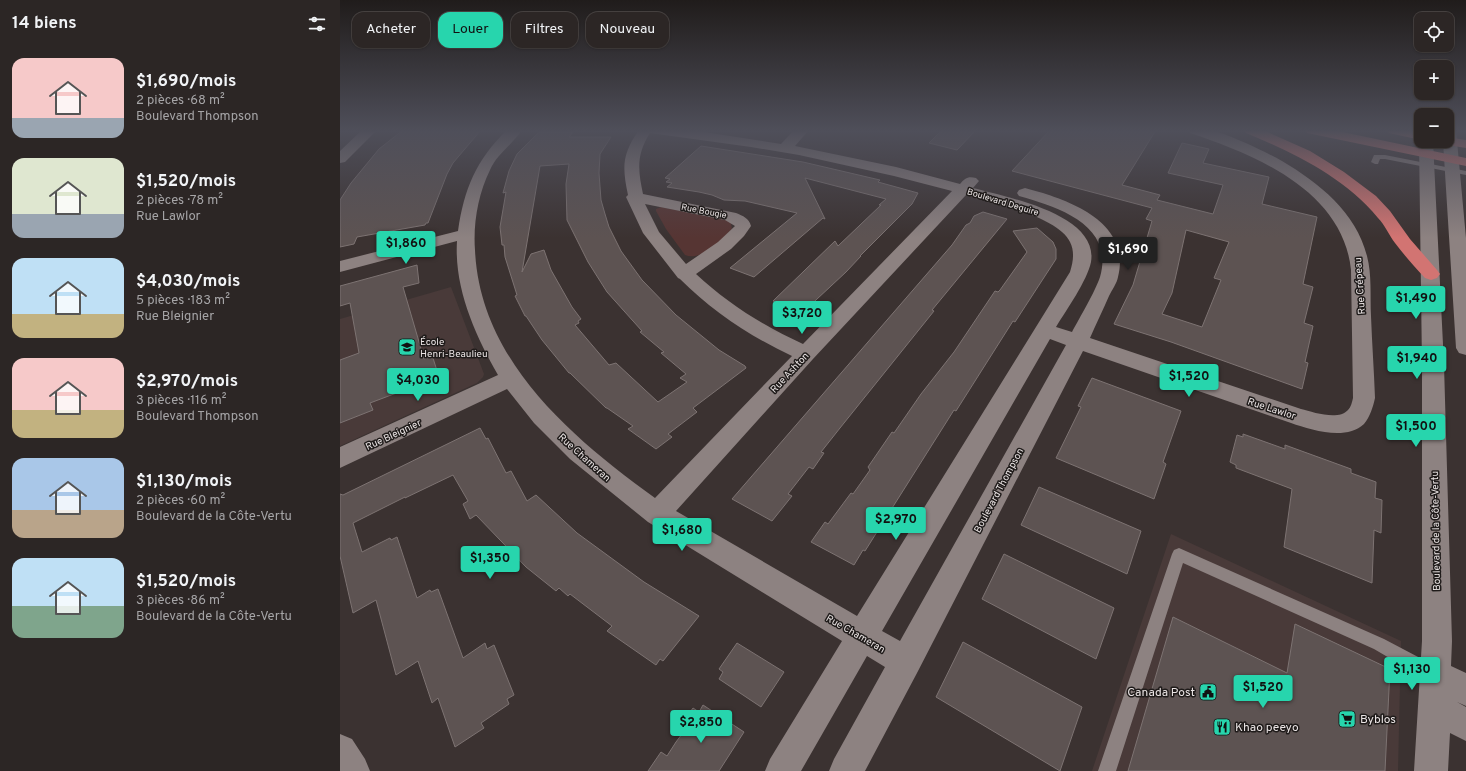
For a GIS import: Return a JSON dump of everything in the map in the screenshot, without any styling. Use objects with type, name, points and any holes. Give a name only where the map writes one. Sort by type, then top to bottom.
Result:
[{"type":"highway","points":[[1324,166],[1359,190],[1383,214],[1405,245],[1431,274]]},
{"type":"street","name":"Rue Chameran","points":[[484,166],[471,197],[465,234],[466,260],[475,304],[494,350],[511,378],[545,420],[618,486],[657,514],[906,662]]},
{"type":"street","points":[[632,166],[634,197],[647,224],[663,250],[684,274],[736,316],[785,346],[806,354]]},
{"type":"street","name":"Boulevard Deguire","points":[[876,166],[1047,199],[1078,212]]},
{"type":"street","name":"Rue Crépeau","points":[[1278,166],[1300,179],[1318,193],[1331,207],[1342,221],[1354,242],[1358,255],[1364,398],[1363,407],[1358,416],[1351,422],[1343,424]]},
{"type":"street","name":"Boulevard de la Côte-Vertu","points":[[1427,166],[1431,274],[1437,641],[1434,675],[1431,771]]},
{"type":"street","points":[[1459,174],[1466,348]]},
{"type":"street","name":"Boulevard Deguire","points":[[968,184],[1053,218],[1068,228],[1077,237],[1082,246],[1082,264],[1044,330]]},
{"type":"street","name":"Rue Ashton","points":[[657,514],[806,354],[968,184]]},
{"type":"street","name":"Rue Bougie","points":[[634,197],[730,216],[742,222],[743,226],[732,238],[684,274]]},
{"type":"street","name":"Boulevard Thompson","points":[[846,771],[1077,342],[1109,278],[1113,268],[1111,252],[1104,235],[1089,220],[1078,212]]},
{"type":"street","points":[[340,267],[465,234]]},
{"type":"street","points":[[782,771],[1044,330]]},
{"type":"street","name":"Rue Lawlor","points":[[1044,330],[1299,417],[1319,422],[1343,424]]},
{"type":"street","name":"Rue Bleignier","points":[[340,458],[511,378]]},
{"type":"street","points":[[1434,675],[1466,690]]},
{"type":"street","points":[[1433,708],[1466,724]]},
{"type":"street","points":[[340,751],[354,771]]},
{"type":"lane","points":[[1424,166],[1459,174]]},
{"type":"lane","points":[[1107,771],[1179,554],[1379,644],[1434,675]]},
{"type":"shaded area","points":[[661,207],[726,220],[731,223],[732,229],[711,248],[704,252],[698,255],[685,255],[666,229],[656,211],[656,209]]},
{"type":"shaded area","name":"École Henri-Beaulieu","points":[[451,287],[484,374],[483,377],[477,383],[340,446],[340,319]]},
{"type":"shaded area","points":[[1171,534],[1401,641],[1398,771],[1092,771]]},
{"type":"building","points":[[365,166],[451,166],[428,223],[425,225],[357,237],[354,244],[340,247],[340,200],[351,183]]},
{"type":"building","points":[[511,166],[540,166],[522,272],[531,254],[544,250],[551,270],[572,307],[581,319],[578,321],[579,323],[575,325],[609,365],[616,363],[658,402],[687,382],[680,378],[686,374],[661,353],[664,352],[640,332],[642,331],[607,292],[588,262],[567,220],[566,184],[569,166],[599,166],[601,200],[609,227],[621,251],[642,280],[676,315],[719,350],[745,366],[746,368],[693,408],[697,412],[668,434],[672,437],[656,449],[628,429],[633,426],[606,408],[569,373],[542,340],[525,316],[515,296],[517,295],[505,257],[504,245],[502,245],[500,227],[506,192],[503,193]]},
{"type":"building","points":[[679,166],[820,166],[880,180],[878,182],[918,193],[912,204],[846,272],[802,313],[773,301],[835,241],[838,246],[886,199],[805,178],[825,219],[823,218],[754,277],[730,268],[797,213],[745,201],[724,200],[699,192],[667,187],[672,183],[666,182],[670,179],[665,178]]},
{"type":"building","points":[[1017,166],[1134,166],[1122,185],[1160,195],[1157,200],[1213,214],[1223,185],[1168,173],[1171,166],[1217,166],[1269,177],[1262,204],[1317,217],[1303,284],[1313,287],[1304,323],[1313,326],[1305,362],[1308,363],[1302,389],[1171,342],[1114,324],[1133,285],[1152,221],[1146,219],[1152,208],[1012,171]],"holes":[[[1186,230],[1229,242],[1214,278],[1221,280],[1202,327],[1162,314],[1172,293]]]},
{"type":"building","points":[[983,212],[1007,219],[932,310],[934,311],[821,452],[824,453],[813,469],[809,467],[788,494],[792,496],[772,521],[732,499],[952,245],[966,225],[970,223],[974,216]]},
{"type":"building","points":[[1037,228],[1053,242],[1056,249],[1056,259],[1015,322],[1013,321],[956,411],[954,410],[865,551],[863,550],[854,565],[811,542],[825,522],[828,524],[851,493],[853,494],[870,470],[868,467],[892,432],[894,433],[921,394],[954,352],[995,291],[998,292],[1000,290],[1027,252],[1013,231]]},
{"type":"building","points":[[417,265],[419,283],[403,287],[424,359],[432,355],[439,377],[370,403],[373,410],[340,423],[340,360],[359,353],[350,303],[340,306],[340,286]]},
{"type":"building","points":[[1092,378],[1181,411],[1163,462],[1166,464],[1154,499],[1056,458],[1081,407],[1078,406]]},
{"type":"building","points":[[480,428],[486,439],[488,438],[506,473],[511,471],[527,501],[536,495],[577,533],[644,582],[699,616],[663,661],[660,659],[656,665],[607,631],[612,626],[570,594],[568,596],[559,588],[556,591],[526,567],[476,515],[470,519],[463,504],[468,501],[453,475],[353,523],[362,552],[390,538],[391,540],[397,537],[417,598],[430,590],[431,592],[438,589],[463,658],[485,643],[487,649],[494,645],[514,695],[507,699],[509,704],[481,723],[484,728],[455,747],[438,698],[432,703],[418,661],[396,675],[376,600],[353,613],[340,556],[340,494],[343,495]]},
{"type":"building","points":[[1243,434],[1285,449],[1285,445],[1351,469],[1351,473],[1376,482],[1375,498],[1382,500],[1381,533],[1374,530],[1372,583],[1284,547],[1292,489],[1236,468],[1236,465],[1230,462],[1237,435],[1243,437]]},
{"type":"building","points":[[1039,487],[1141,531],[1127,574],[1021,525]]},
{"type":"building","points":[[1004,554],[1114,608],[1096,659],[982,599]]},
{"type":"building","name":"Canada Post","points":[[1173,617],[1287,673],[1295,624],[1390,669],[1385,771],[1128,771]]},
{"type":"building","points":[[963,642],[1082,707],[1060,771],[936,697]]},
{"type":"building","points":[[737,643],[784,672],[761,707],[719,679],[723,672],[719,669]]},
{"type":"building","points":[[703,705],[744,732],[719,771],[648,771],[661,752],[667,756],[685,730],[680,726],[693,708],[699,712]]},
{"type":"place","name":"École Henri-Beaulieu","points":[[407,347]]},
{"type":"place","name":"Canada Post","points":[[1208,692]]},
{"type":"place","name":"Byblos","points":[[1347,719]]},
{"type":"place","name":"Khao peeyo","points":[[1222,727]]}]
